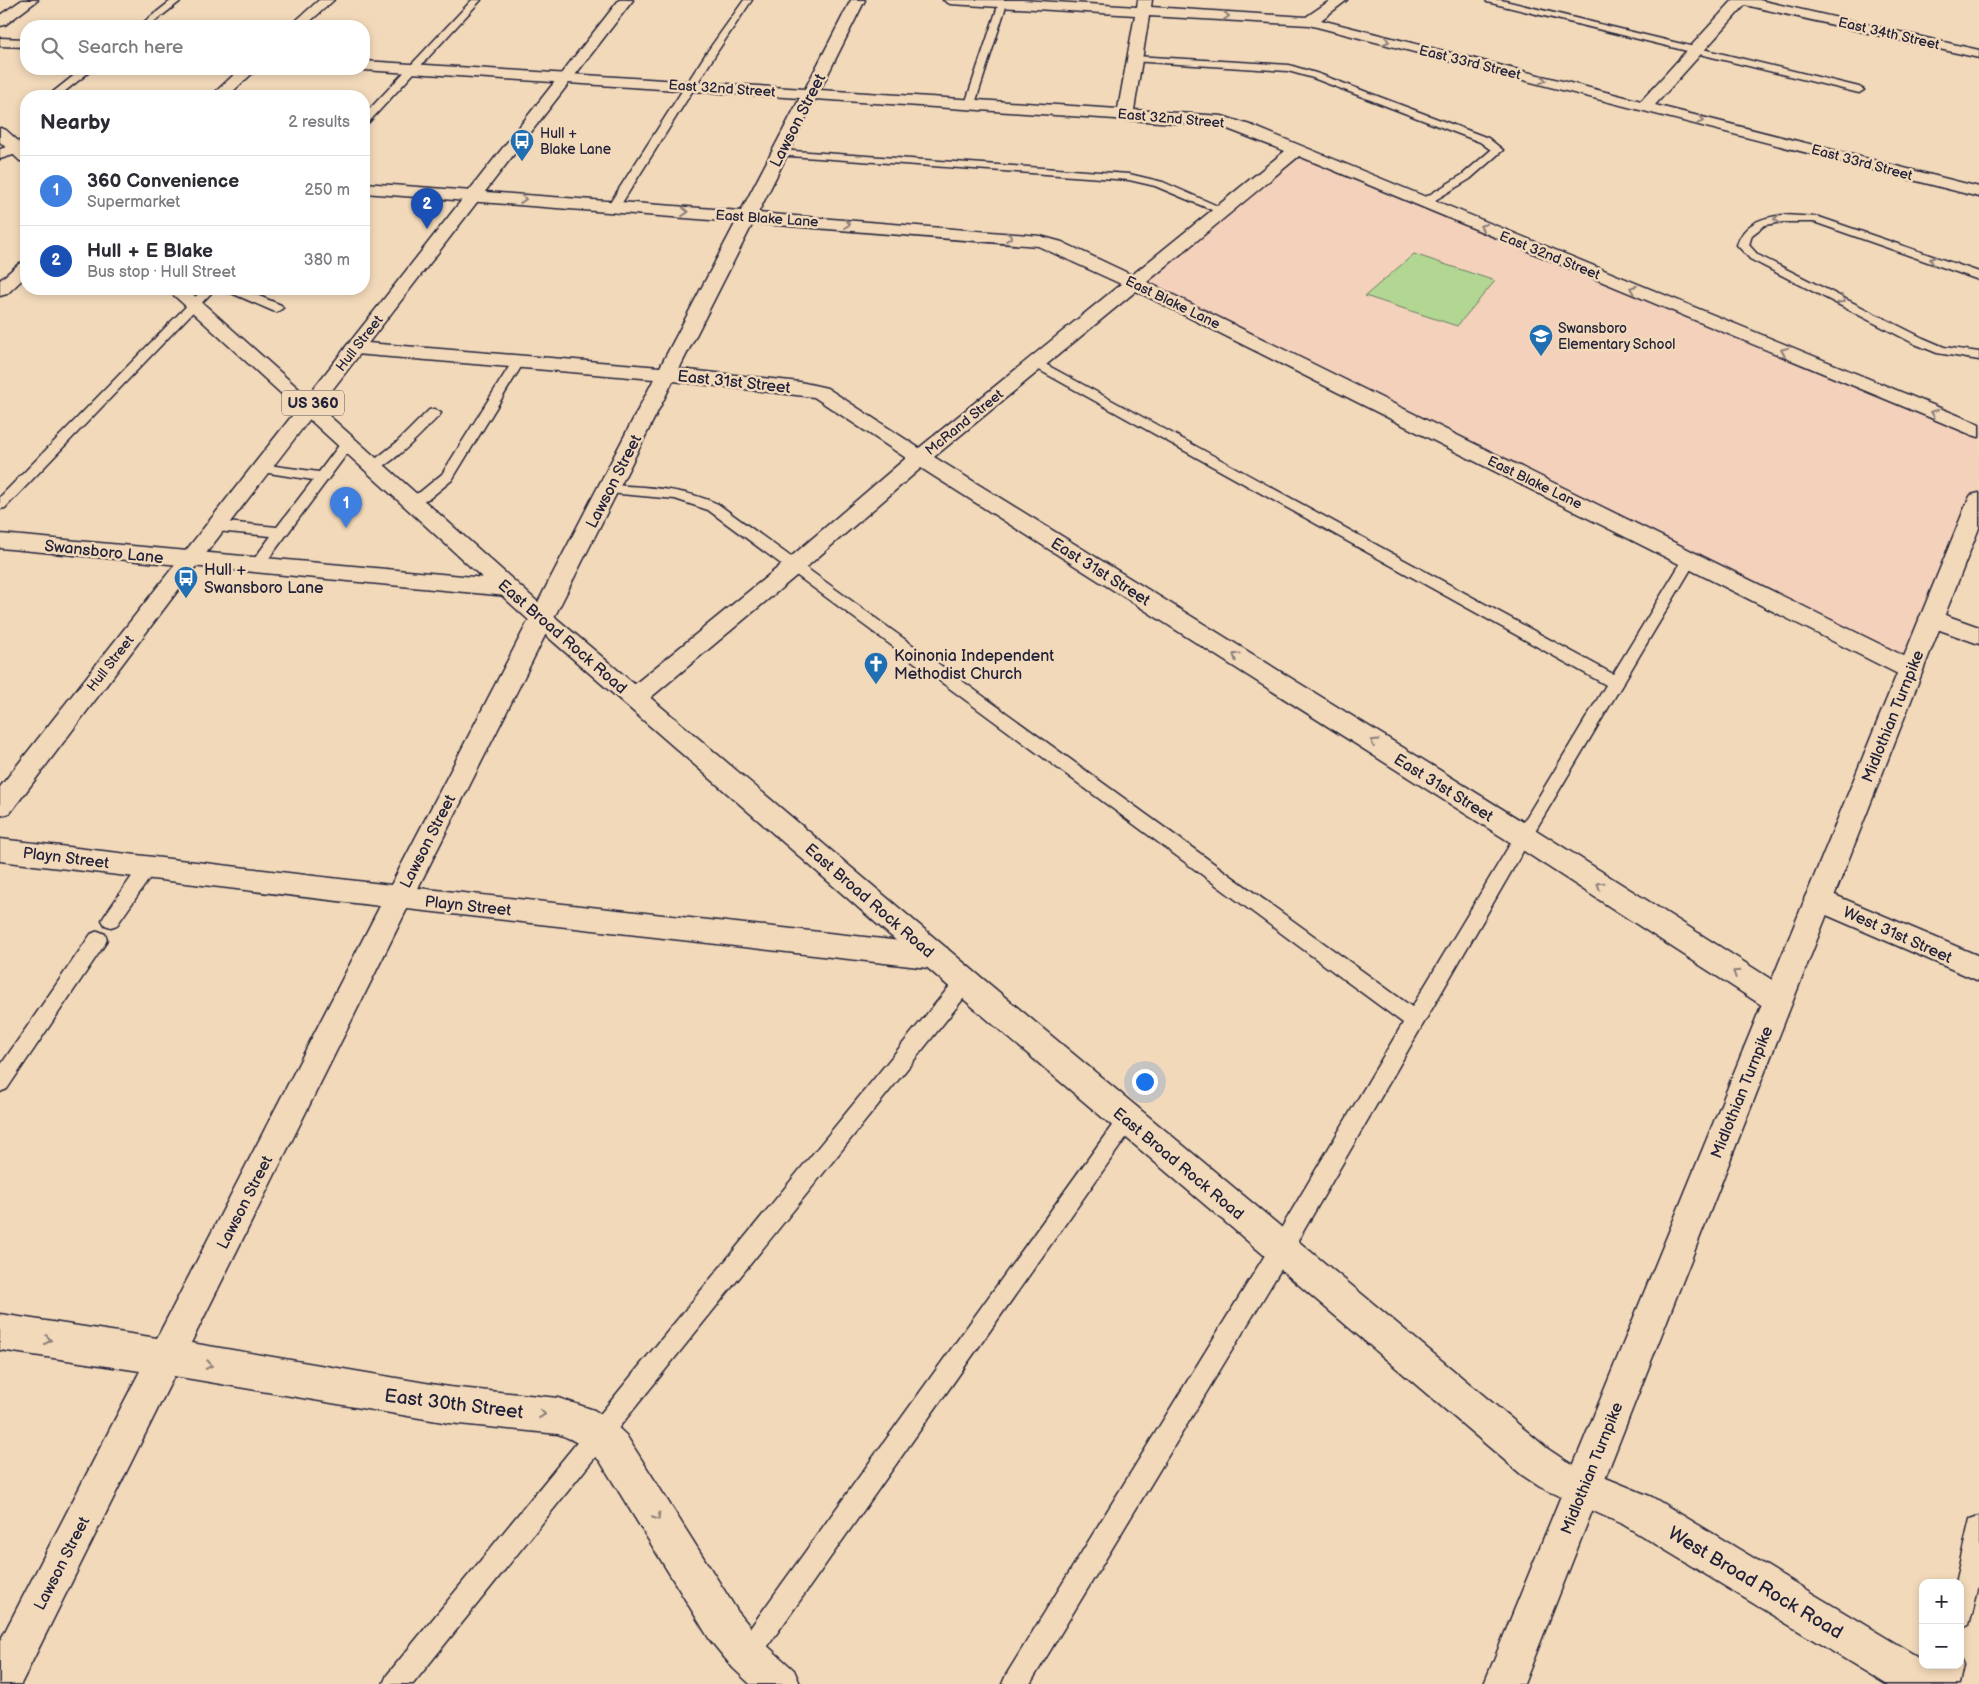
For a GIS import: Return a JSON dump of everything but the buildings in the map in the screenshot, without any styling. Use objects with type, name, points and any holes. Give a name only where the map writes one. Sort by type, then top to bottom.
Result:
[{"type":"street","points":[[0,22],[31,0]]},
{"type":"street","points":[[304,20],[327,0]]},
{"type":"street","name":"Hull Street","points":[[0,806],[189,560],[626,0]]},
{"type":"street","name":"Lawson Street","points":[[0,1683],[398,897],[541,618],[610,489],[858,0]]},
{"type":"street","name":"East 33rd Street","points":[[950,0],[1144,6],[1309,21],[1979,192]]},
{"type":"street","points":[[1309,21],[1340,0]]},
{"type":"street","points":[[1645,106],[1741,0]]},
{"type":"street","name":"East 34th Street","points":[[1741,0],[1979,54]]},
{"type":"street","points":[[1125,114],[1144,6]]},
{"type":"street","points":[[0,42],[20,43]]},
{"type":"street","name":"East 32nd Street","points":[[370,64],[1222,121],[1247,129],[1979,431]]},
{"type":"street","points":[[226,90],[242,75]]},
{"type":"street","points":[[0,134],[20,151]]},
{"type":"street","name":"McRand Street","points":[[634,698],[794,566],[920,458],[1296,150]]},
{"type":"street","points":[[0,154],[20,153]]},
{"type":"street","name":"East Blake Lane","points":[[370,188],[614,206],[1040,242],[1069,251],[1911,670]]},
{"type":"street","points":[[0,290],[20,272]]},
{"type":"street","name":"East Broad Rock Road","points":[[183,295],[541,618],[966,982],[1535,1462],[1553,1474],[1584,1488]]},
{"type":"street","name":"East 31st Street","points":[[355,348],[667,374],[800,388],[820,392],[920,458],[1523,836],[1778,999]]},
{"type":"street","name":"Midlothian Turnpike","points":[[1504,1684],[1979,500]]},
{"type":"street","name":"Swansboro Lane","points":[[0,541],[507,588]]},
{"type":"street","points":[[1932,618],[1979,636]]},
{"type":"street","name":"Playn Street","points":[[0,850],[398,897],[937,957]]},
{"type":"street","name":"West 31st Street","points":[[1818,899],[1979,969]]},
{"type":"street","name":"East 30th Street","points":[[0,1332],[165,1357],[450,1405],[558,1416],[581,1423],[598,1434],[613,1448],[724,1626],[747,1654],[780,1684]]},
{"type":"street","name":"West Broad Rock Road","points":[[1584,1488],[1638,1510],[1924,1684]]},
{"type":"lane","points":[[151,20],[178,0]]},
{"type":"lane","points":[[370,114],[477,0]]},
{"type":"lane","points":[[614,206],[748,0]]},
{"type":"lane","points":[[1490,0],[1859,90]]},
{"type":"lane","points":[[970,104],[1004,2]]},
{"type":"lane","points":[[1134,59],[1289,68],[1316,76],[1484,140],[1498,150],[1466,177],[1424,203]]},
{"type":"lane","points":[[62,90],[80,75]]},
{"type":"lane","points":[[779,153],[1129,176],[1154,182],[1223,211]]},
{"type":"lane","points":[[1979,276],[1814,219],[1789,218],[1767,220],[1753,227],[1744,236],[1742,245],[1754,257],[1919,341],[1941,350],[1979,356]]},
{"type":"lane","points":[[0,505],[203,295]]},
{"type":"lane","points":[[247,295],[277,308]]},
{"type":"lane","points":[[411,500],[425,495],[447,477],[518,362]]},
{"type":"lane","points":[[1036,364],[1616,683]]},
{"type":"lane","points":[[374,467],[401,446],[434,412]]},
{"type":"lane","points":[[256,566],[348,443]]},
{"type":"lane","points":[[261,468],[321,477]]},
{"type":"lane","points":[[610,489],[658,492],[700,500],[794,566],[1416,1020]]},
{"type":"lane","points":[[216,526],[281,532]]},
{"type":"lane","points":[[1015,1684],[1281,1249],[1523,836],[1690,559]]},
{"type":"lane","points":[[111,920],[148,867]]},
{"type":"lane","points":[[0,1083],[98,939]]},
{"type":"lane","points":[[396,1684],[966,982]]},
{"type":"lane","points":[[747,1654],[1128,1119]]},
{"type":"lane","points":[[1964,1597],[1979,1528]]},
{"type":"lane","points":[[1946,1684],[1949,1669]]},
{"type":"shaded area","name":"Swansboro Elementary School","points":[[1295,149],[1979,431],[1979,504],[1911,670],[1135,283]]},
{"type":"green space","points":[[1414,254],[1495,281],[1457,326],[1365,296]]},
{"type":"place","name":"Hull + Blake Lane","points":[[522,162]]},
{"type":"place","name":"Hull + E Blake","points":[[427,229]]},
{"type":"place","name":"Swansboro Elementary School","points":[[1541,357]]},
{"type":"place","name":"360 Convenience","points":[[346,528]]},
{"type":"place","name":"Hull + Swansboro Lane","points":[[186,599]]},
{"type":"place","name":"Koinonia Independent Methodist Church","points":[[876,685]]}]
